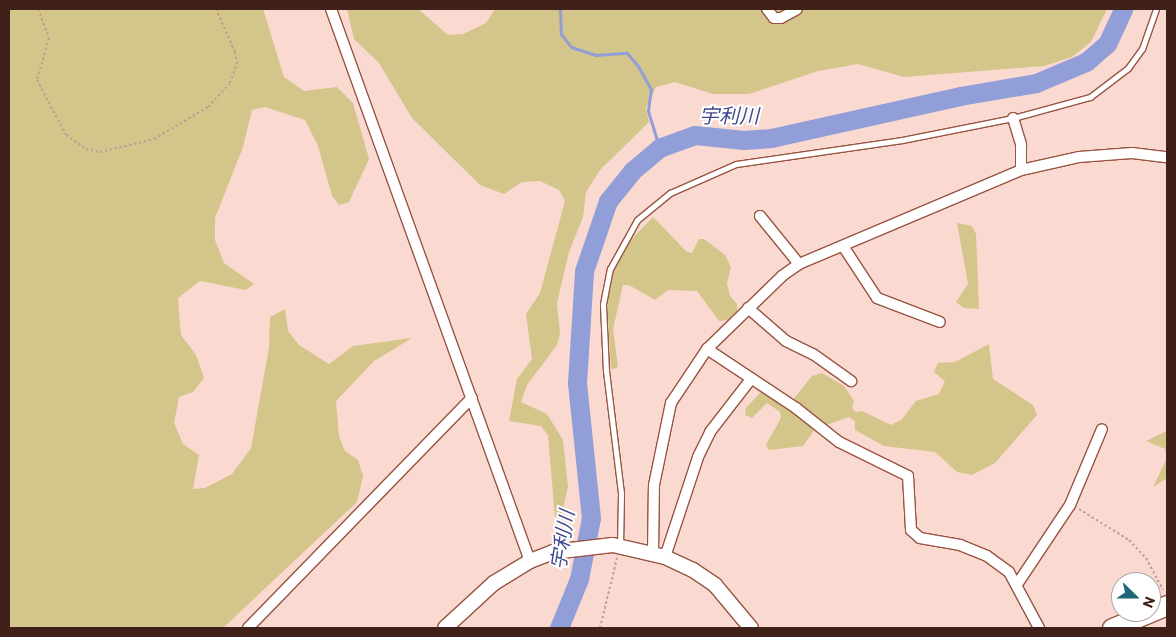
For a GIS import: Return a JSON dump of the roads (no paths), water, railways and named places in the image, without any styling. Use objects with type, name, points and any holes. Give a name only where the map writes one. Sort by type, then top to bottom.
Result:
[{"type":"highway","points":[[1112,628],[1167,605]]},
{"type":"street","points":[[331,9],[530,561]]},
{"type":"street","points":[[767,9],[774,18],[797,9]]},
{"type":"street","points":[[1013,118],[1021,145],[1021,170]]},
{"type":"street","points":[[659,555],[654,485],[666,416],[680,387],[708,349],[748,308],[799,264],[1021,170],[1079,157],[1132,153],[1167,157]]},
{"type":"street","points":[[760,216],[799,264]]},
{"type":"street","points":[[844,246],[877,298],[940,322]]},
{"type":"street","points":[[748,308],[786,341],[813,354],[850,381]]},
{"type":"street","points":[[708,349],[839,442],[908,476],[911,486],[908,520],[920,538],[960,545],[987,556],[1018,583],[1039,628]]},
{"type":"street","points":[[659,555],[698,456],[710,432],[751,379]]},
{"type":"street","points":[[248,628],[472,398]]},
{"type":"street","points":[[1018,583],[1070,505],[1102,430]]},
{"type":"street","points":[[445,628],[494,583],[530,561],[553,552],[616,546],[659,555],[715,585],[751,628]]},
{"type":"lane","points":[[616,546],[621,493],[606,371],[603,304],[610,269],[637,220],[670,192],[736,164],[1013,118],[1090,98],[1109,84],[1142,49],[1156,9]]},
{"type":"waterway","points":[[560,9],[561,34],[571,47],[596,55],[627,53],[638,66],[651,89],[648,111],[659,148]]},
{"type":"waterway","name":"宇利川","points":[[559,628],[579,579],[591,518],[577,383],[584,271],[608,201],[632,171],[659,148],[695,135],[744,140],[771,138],[960,96],[1036,83],[1086,62],[1107,44],[1123,9]]}]
